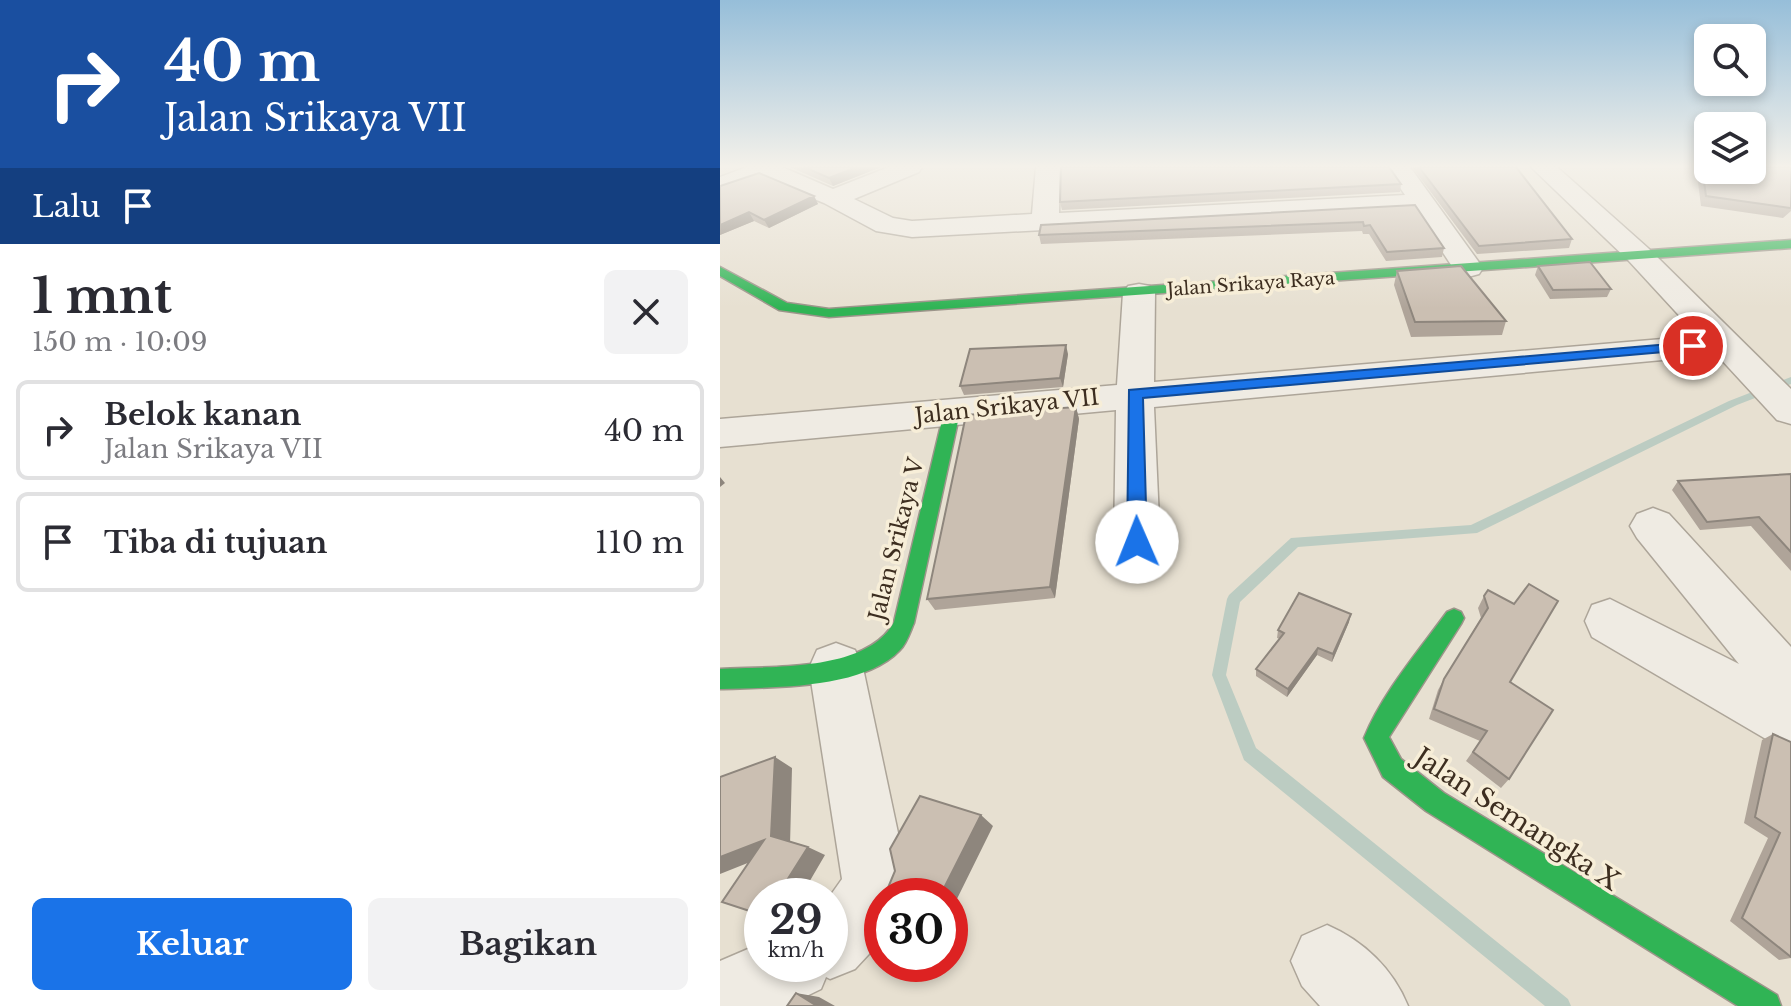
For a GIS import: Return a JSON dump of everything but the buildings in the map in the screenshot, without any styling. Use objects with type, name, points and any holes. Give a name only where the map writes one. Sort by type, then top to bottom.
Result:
[{"type":"street","points":[[867,214],[897,228],[1197,214]]},
{"type":"street","points":[[1045,214],[1045,222]]},
{"type":"street","points":[[1431,214],[1468,268]]},
{"type":"street","points":[[1594,214],[1638,254],[1787,408]]},
{"type":"street","name":"Jalan Srikaya Raya","points":[[720,271],[784,307],[829,313],[1791,244]]},
{"type":"street","points":[[1137,542],[1135,394],[1139,293]]},
{"type":"street","name":"Jalan Srikaya VII","points":[[720,433],[1135,394],[1732,351]]},
{"type":"street","name":"Jalan Srikaya V","points":[[720,679],[836,668],[891,645],[904,623],[952,412]]},
{"type":"street","points":[[1653,526],[1791,686]]},
{"type":"street","name":"Jalan Semangka X","points":[[1454,618],[1387,716],[1376,738],[1382,758],[1400,777],[1435,802],[1766,1006]]},
{"type":"street","points":[[1610,621],[1791,722]]},
{"type":"street","points":[[836,668],[875,880],[866,906],[848,929]]},
{"type":"street","points":[[720,999],[757,982]]},
{"type":"waterway","points":[[1561,1006],[1250,754],[1219,675],[1234,599],[1295,542],[1473,530],[1733,403],[1791,380]]},
{"type":"traffic: fast","points":[[720,271],[784,307],[829,313],[1791,244]]},
{"type":"traffic: fast","points":[[720,679],[785,676],[834,669],[875,656],[893,643],[904,623],[952,412]]},
{"type":"traffic: fast","points":[[1454,618],[1387,716],[1376,738],[1392,768],[1435,802],[1766,1006]]},
{"type":"route","points":[[1137,542],[1135,394],[1693,346]]}]
